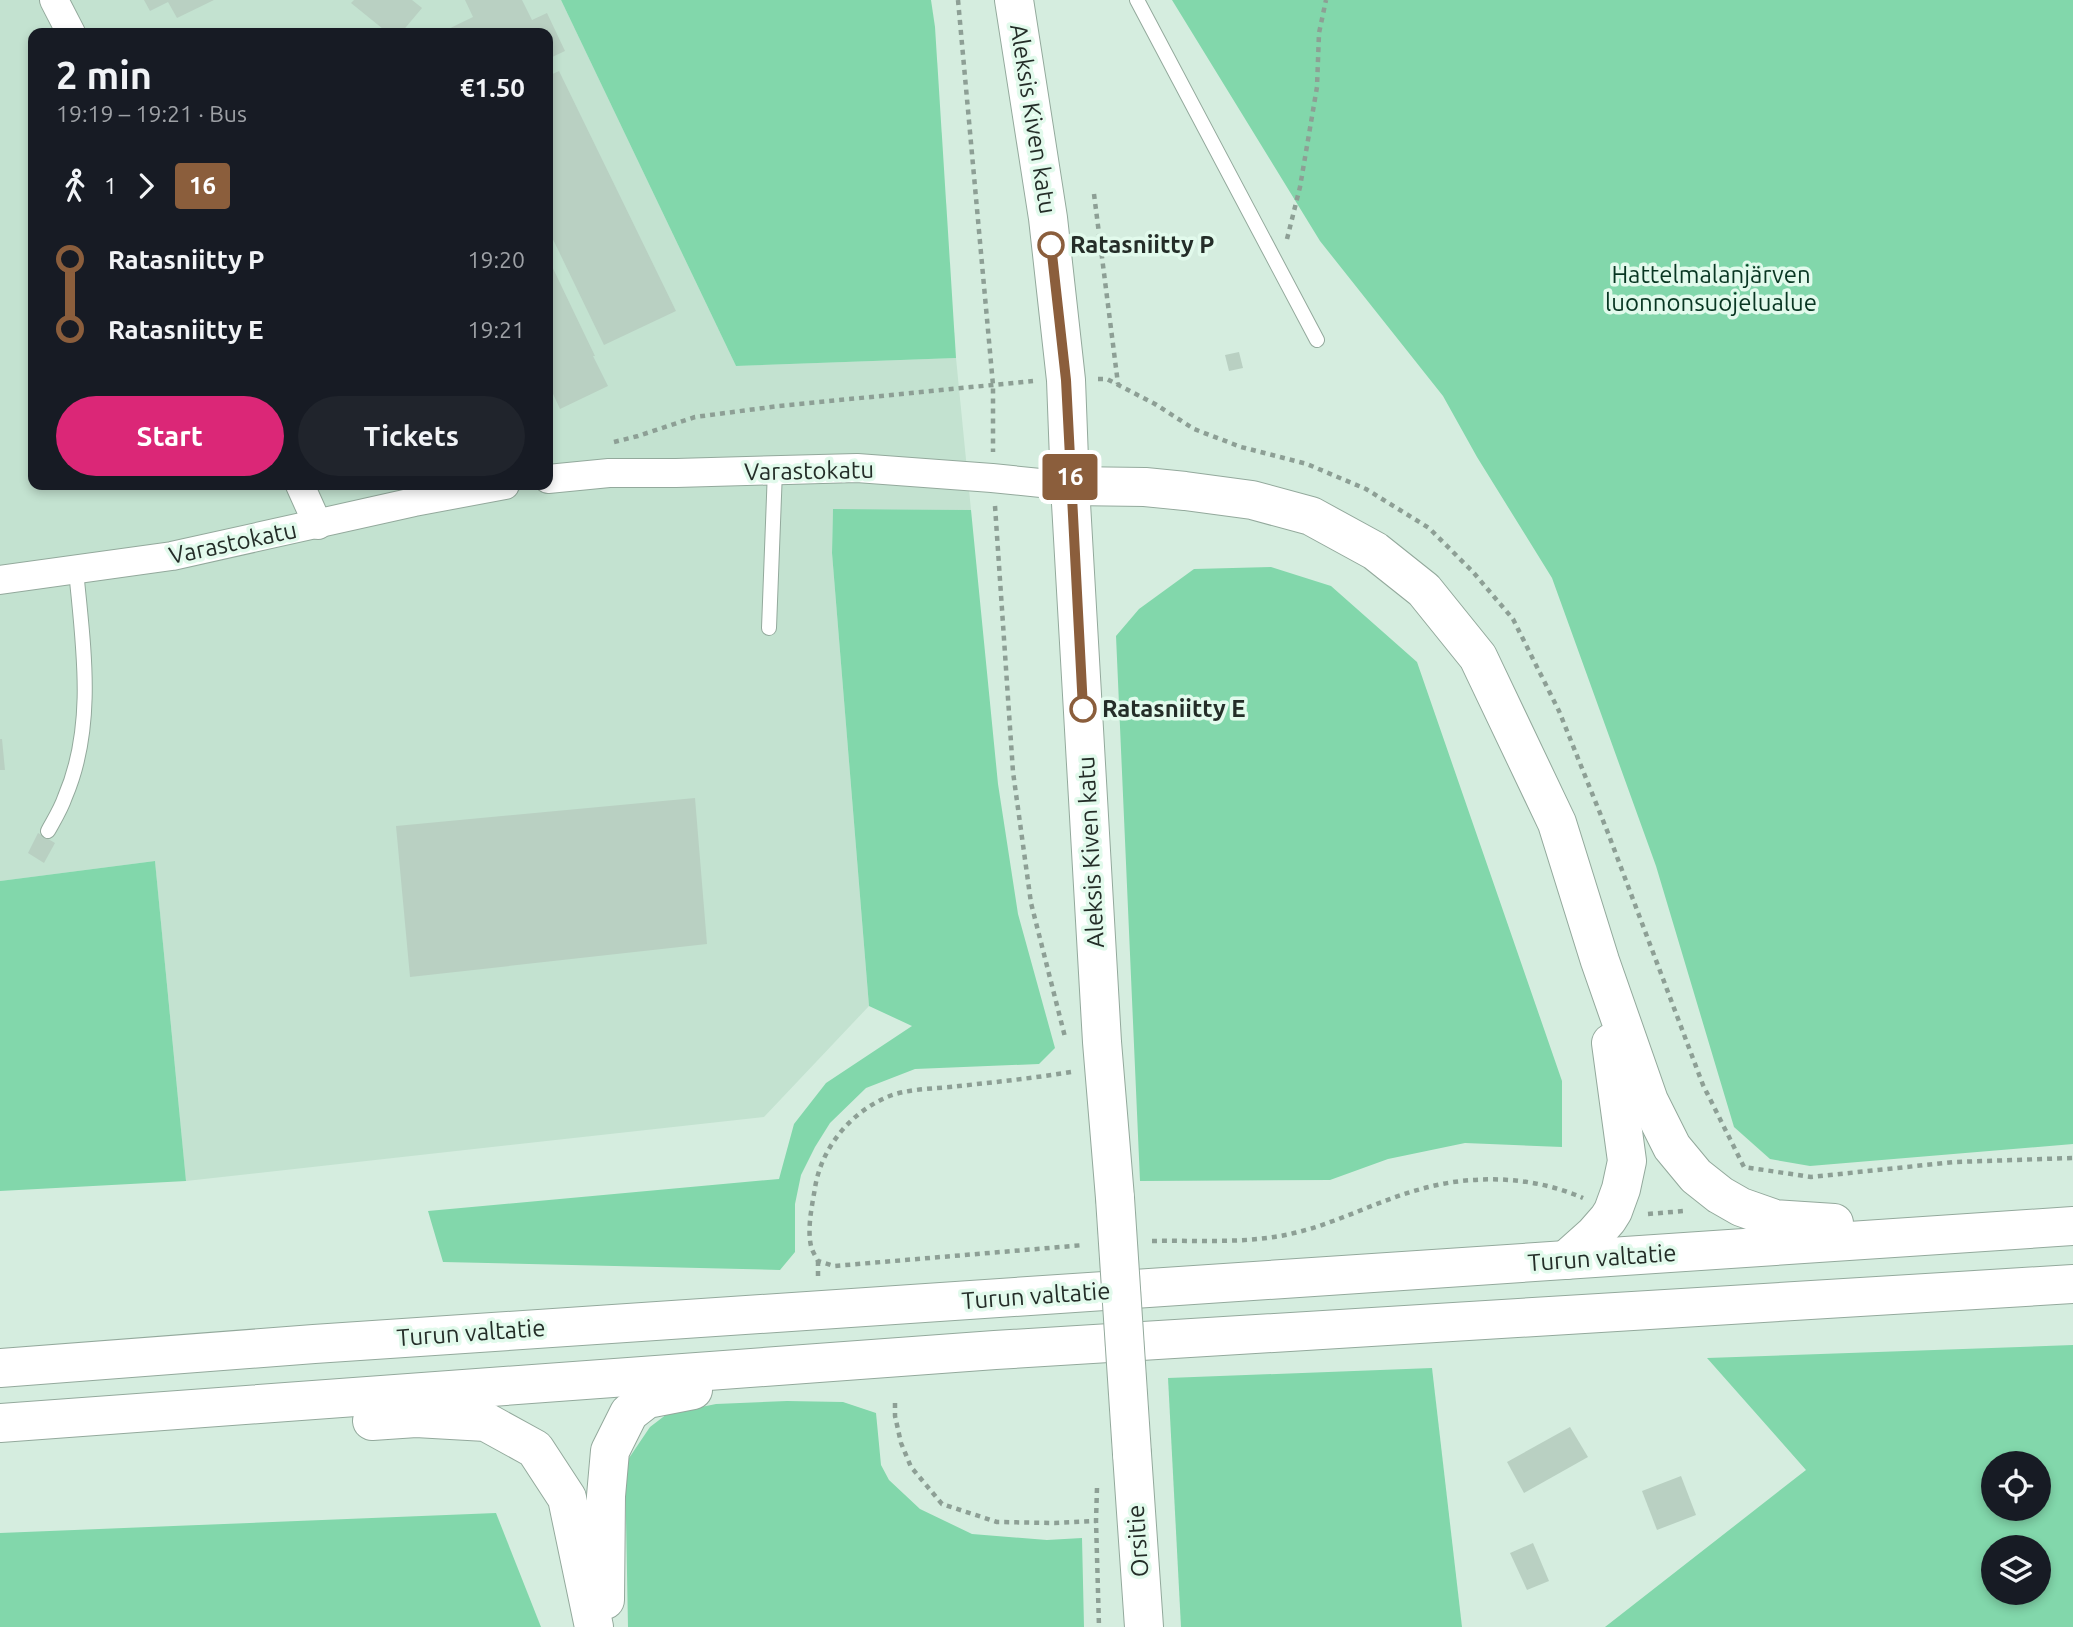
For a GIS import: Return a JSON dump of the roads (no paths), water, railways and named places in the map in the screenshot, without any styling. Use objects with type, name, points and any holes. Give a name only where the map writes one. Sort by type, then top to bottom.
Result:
[{"type":"main road","name":"Aleksis Kiven katu","points":[[1014,0],[1048,218],[1066,380],[1101,1028],[1132,1454]]},
{"type":"main road","points":[[1070,486],[1146,487],[1185,491],[1252,500],[1311,516],[1374,551],[1424,590],[1478,657],[1557,823],[1600,961],[1649,1101],[1672,1147],[1696,1176],[1741,1207],[1775,1219],[1962,1233]]},
{"type":"main road","points":[[1566,1260],[1594,1235],[1613,1211],[1627,1161],[1600,961]]},
{"type":"main road","name":"Turun valtatie","points":[[0,1367],[314,1343],[2073,1226]]},
{"type":"main road","name":"Turun valtatie","points":[[0,1423],[995,1350],[2073,1284]]},
{"type":"main road","points":[[604,1627],[606,1496],[610,1451],[629,1413],[647,1399],[715,1385],[790,1379],[995,1350]]},
{"type":"main road","points":[[0,1444],[54,1444],[416,1418],[486,1422],[535,1449],[567,1497],[594,1627]]},
{"type":"main road","name":"Orsitie","points":[[1132,1454],[1144,1627]]},
{"type":"street","points":[[54,0],[68,28]]},
{"type":"street","name":"Varastokatu","points":[[553,479],[610,473],[857,468],[1070,486]]},
{"type":"street","points":[[302,490],[318,525]]},
{"type":"street","name":"Varastokatu","points":[[0,580],[173,556],[478,490]]},
{"type":"lane","points":[[1137,0],[1317,340]]},
{"type":"lane","points":[[769,628],[775,470]]},
{"type":"lane","points":[[48,831],[66,796],[80,747],[86,697],[76,570]]},
{"type":"place","name":"Ratasniitty P","points":[[1051,245]]},
{"type":"place","name":"Ratasniitty E","points":[[1083,709]]},
{"type":"park label","name":"Hattelmalanjärven luonnonsuojelualue","points":[[1711,289]]}]
